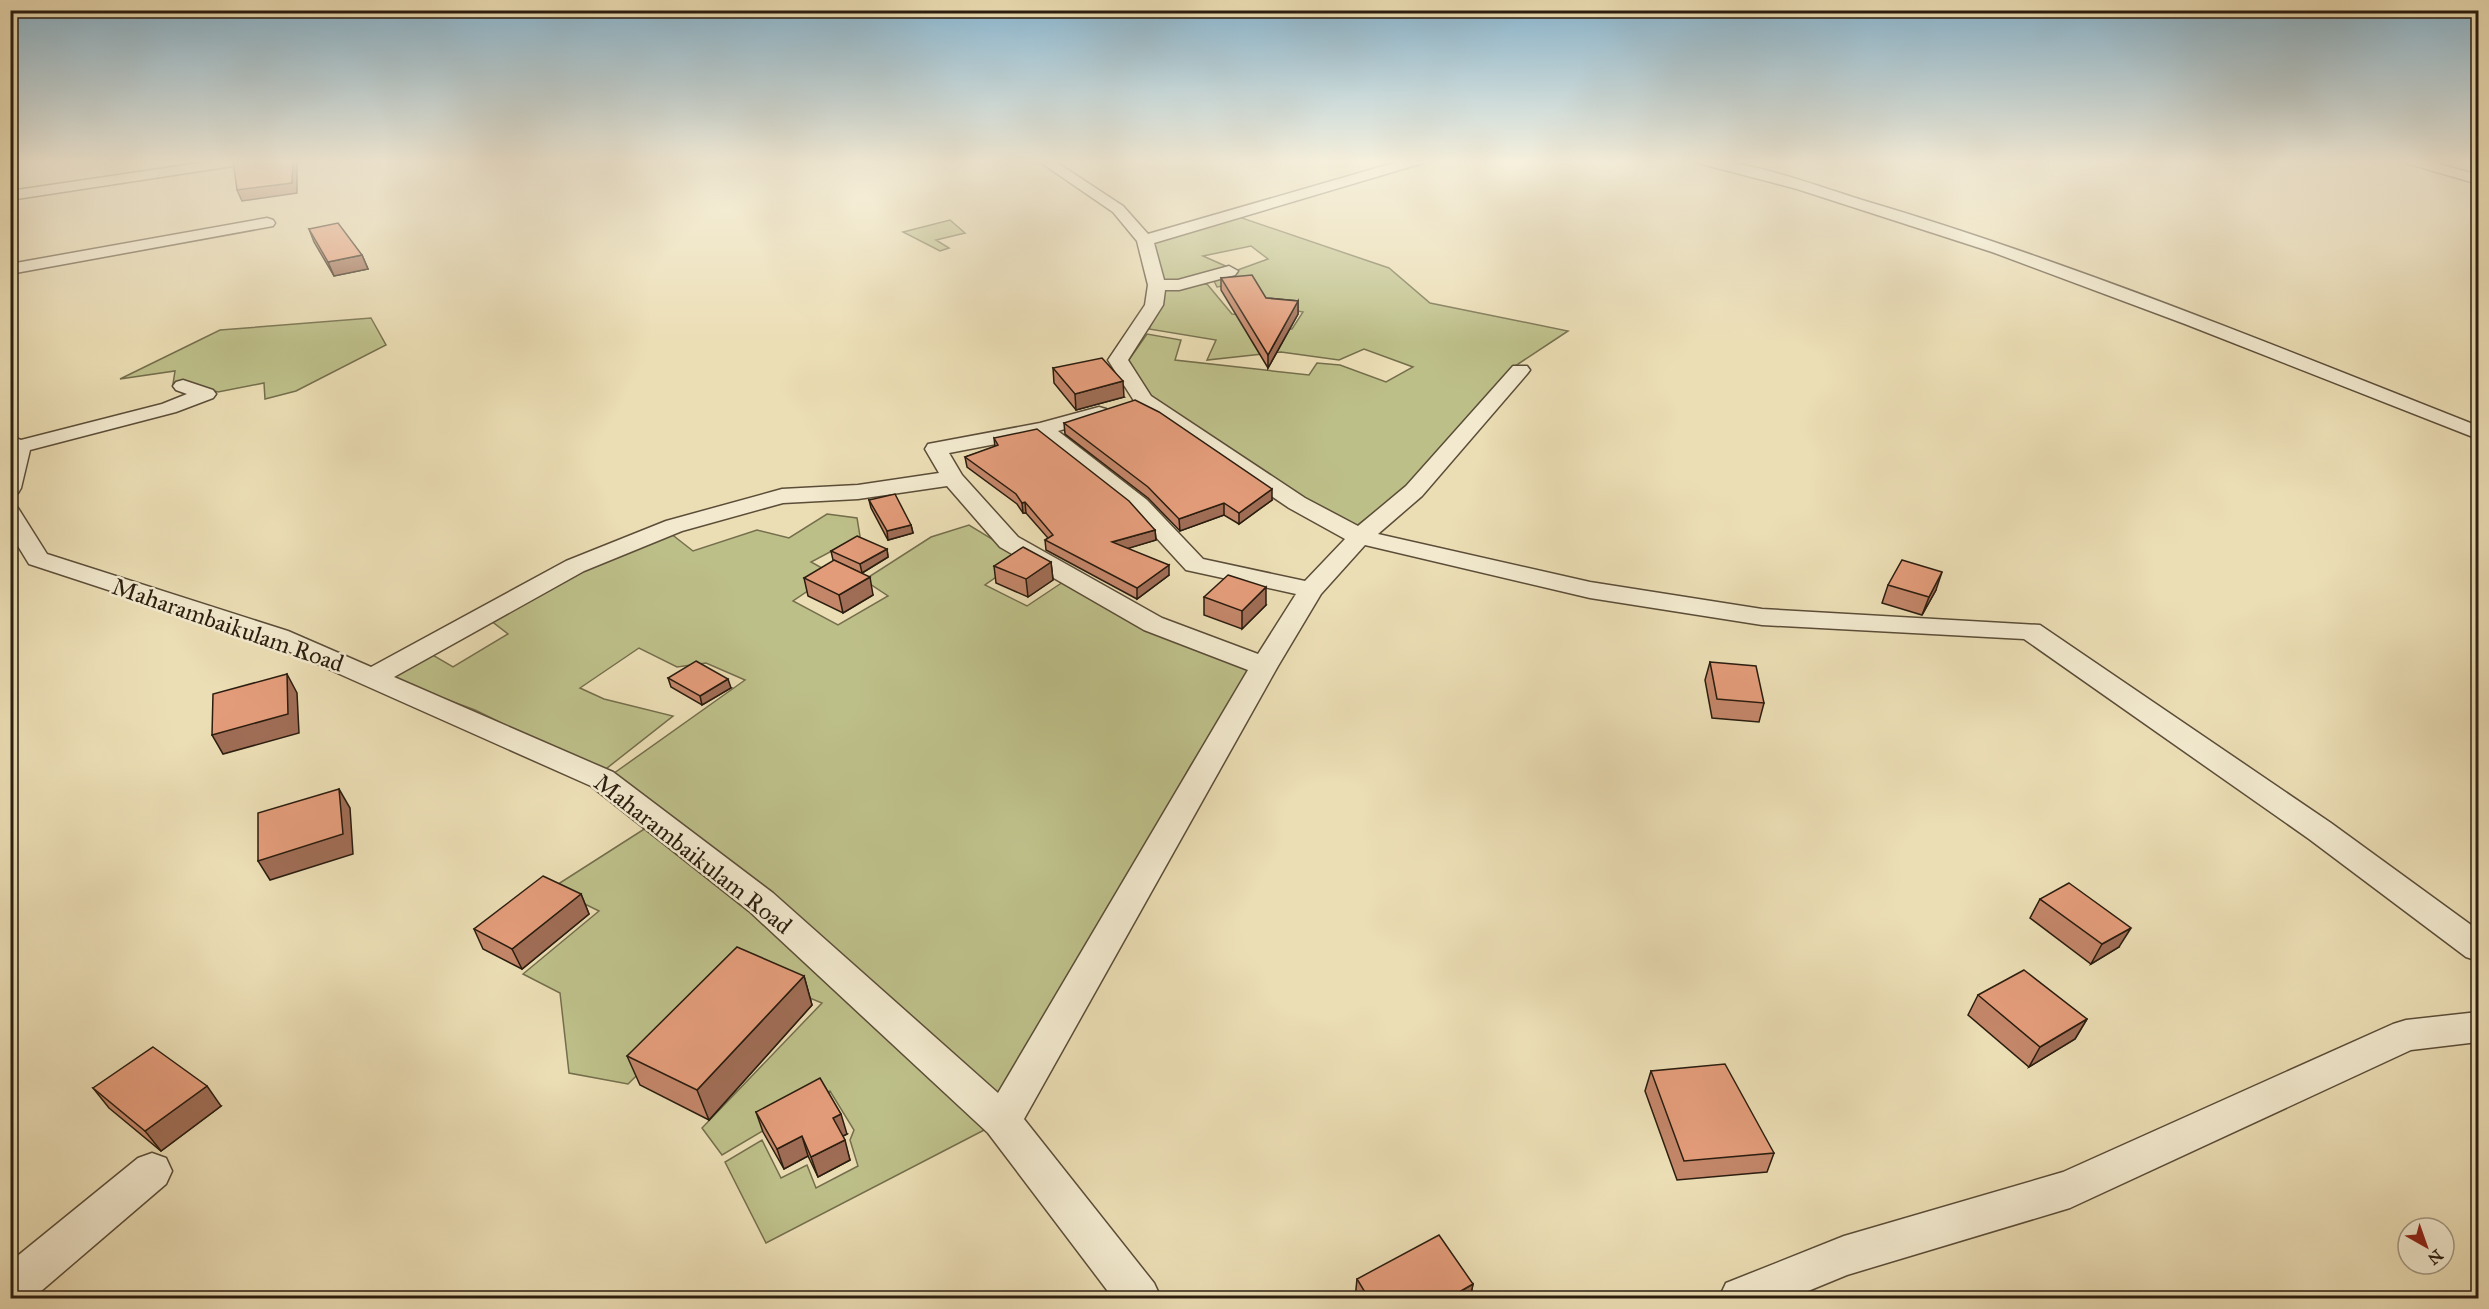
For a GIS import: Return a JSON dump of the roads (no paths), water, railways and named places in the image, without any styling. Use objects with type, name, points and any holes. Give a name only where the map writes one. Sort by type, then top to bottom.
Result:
[{"type":"street","points":[[1128,221],[1144,240],[1157,285],[1154,305],[1118,360],[1143,400],[1297,502],[1360,537],[1590,590],[1762,617],[2031,631],[2319,831],[2478,948]]},
{"type":"street","points":[[1144,240],[1209,221]]},
{"type":"street","points":[[1918,221],[2148,304],[2478,433]]},
{"type":"street","points":[[10,268],[267,223]]},
{"type":"street","points":[[1157,285],[1179,285],[1228,271]]},
{"type":"street","points":[[1002,1121],[1264,666],[1311,590],[1360,537],[1414,491],[1520,370]]},
{"type":"street","points":[[10,488],[14,446],[170,408],[207,394],[183,386]]},
{"type":"street","points":[[1143,400],[1042,429],[936,449],[953,478],[1009,542],[1153,624],[1264,666]]},
{"type":"street","points":[[1042,429],[1139,505],[1195,565],[1311,590]]},
{"type":"street","points":[[374,677],[575,566],[674,526],[782,496],[858,492],[953,478]]},
{"type":"street","name":"Maharambaikulam Road","points":[[10,513],[38,560],[279,637],[602,779],[761,902],[1002,1121],[1139,1299]]},
{"type":"street","points":[[1741,1299],[1844,1256],[2070,1189],[2406,1035],[2478,1027]]},
{"type":"street","points":[[10,1290],[152,1171]]}]
